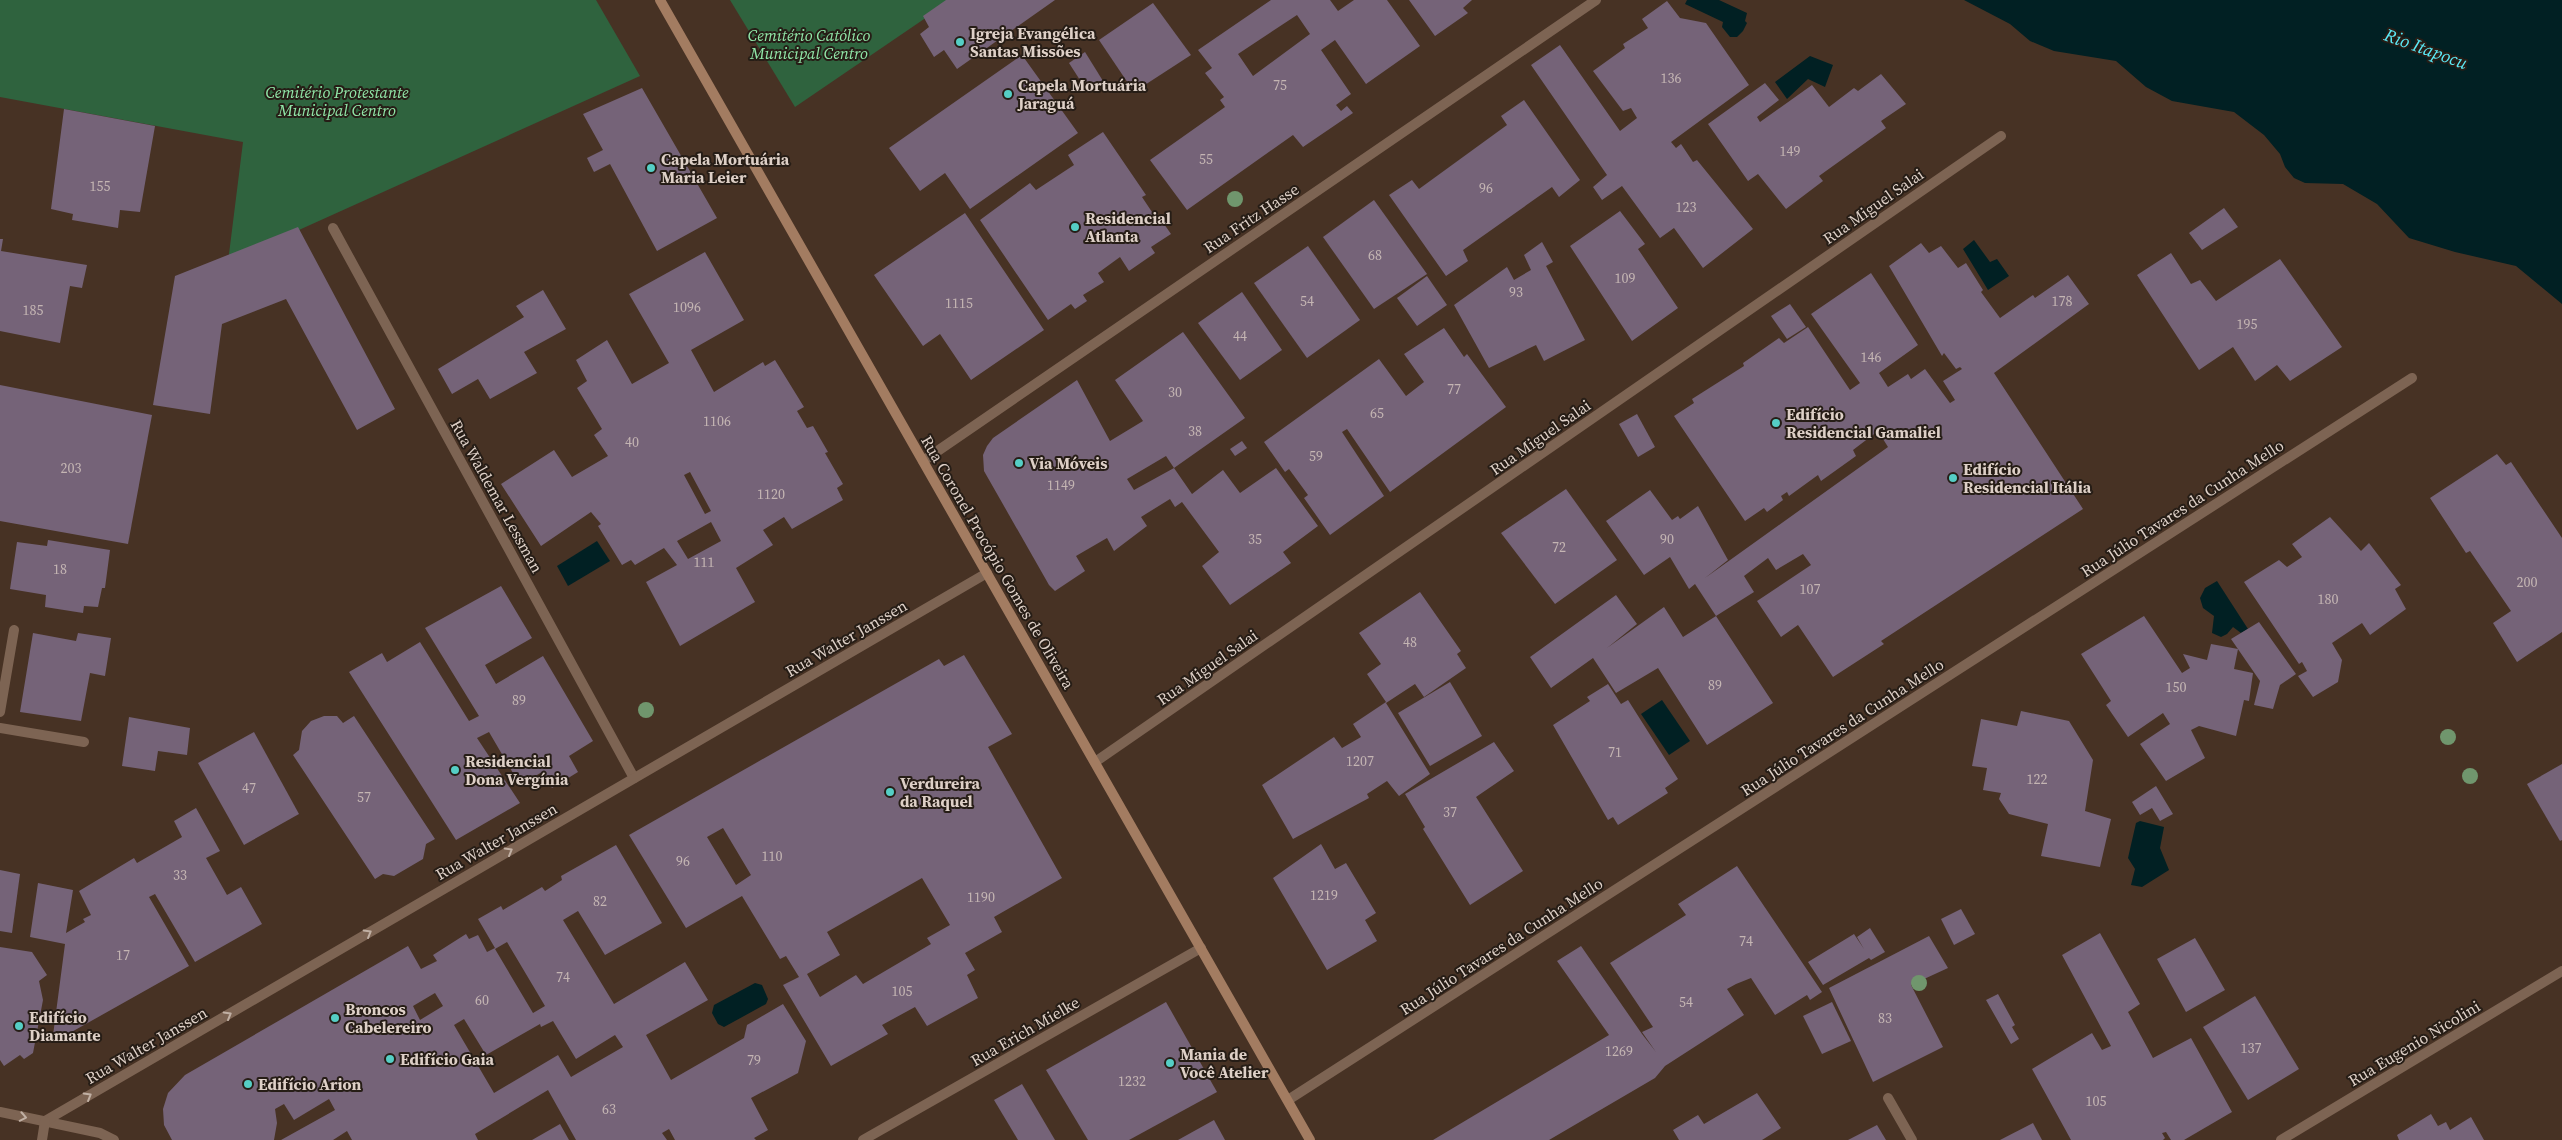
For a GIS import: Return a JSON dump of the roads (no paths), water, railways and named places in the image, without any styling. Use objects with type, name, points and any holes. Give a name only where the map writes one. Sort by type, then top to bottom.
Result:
[{"type":"main road","name":"Rua Coronel Procópio Gomes de Oliveira","points":[[660,0],[1310,1140]]},
{"type":"street","name":"Rua Fritz Hasse","points":[[923,461],[1596,0]]},
{"type":"street","name":"Rua Miguel Salai","points":[[1095,762],[2001,136]]},
{"type":"street","name":"Rua Waldemar Lessman","points":[[333,228],[634,778]]},
{"type":"street","name":"Rua Júlio Tavares da Cunha Mello","points":[[1288,1100],[2412,378]]},
{"type":"street","name":"Rua Walter Janssen","points":[[46,1121],[987,573]]},
{"type":"street","points":[[0,712],[14,630]]},
{"type":"street","points":[[0,728],[84,742]]},
{"type":"street","name":"Rua Erich Mielke","points":[[863,1140],[1201,948]]},
{"type":"street","name":"Rua Eugenio Nicolini","points":[[2281,1140],[2562,971]]},
{"type":"street","points":[[1888,1098],[1912,1140]]},
{"type":"street","points":[[0,1112],[100,1133],[114,1140]]},
{"type":"street","points":[[42,1140],[46,1121]]},
{"type":"water","points":[[1687,0],[1719,0],[1747,13],[1745,21],[1747,23],[1737,37],[1730,37],[1722,27],[1723,22],[1685,4]]},
{"type":"water","name":"Rio Itapocu","points":[[1964,0],[2562,0],[2562,304],[2516,266],[2455,252],[2409,238],[2377,204],[2343,184],[2305,183],[2294,178],[2285,167],[2280,154],[2264,135],[2234,112],[2172,101],[2146,87],[2116,61],[2054,51],[2030,41],[2010,24]]},
{"type":"water","points":[[1810,56],[1833,65],[1825,87],[1808,79],[1787,99],[1775,82]]},
{"type":"water","points":[[1974,240],[1990,262],[1997,259],[2009,276],[1988,290],[1963,249]]},
{"type":"water","points":[[597,541],[610,561],[568,586],[557,566]]},
{"type":"water","points":[[2217,581],[2248,629],[2241,633],[2233,627],[2227,634],[2221,637],[2212,633],[2214,616],[2203,608],[2200,598],[2205,588]]},
{"type":"water","points":[[1662,700],[1690,741],[1669,755],[1641,714]]},
{"type":"water","points":[[2140,821],[2164,827],[2160,848],[2169,870],[2142,887],[2131,885],[2135,869],[2128,858],[2136,823]]},
{"type":"water","points":[[755,983],[762,985],[768,999],[766,1004],[724,1027],[718,1024],[712,1013],[714,1005]]},
{"type":"place","name":"Igreja Evangélica Santas Missões","points":[[960,42]]},
{"type":"place","name":"Capela Mortuária Jaraguá","points":[[1008,94]]},
{"type":"place","name":"Capela Mortuária Maria Leier","points":[[651,168]]},
{"type":"place","name":"Residencial Atlanta","points":[[1075,227]]},
{"type":"place","name":"Edifício Residencial Gamaliel","points":[[1776,423]]},
{"type":"place","name":"Via Móveis","points":[[1019,463]]},
{"type":"place","name":"Edifício Residencial Itália","points":[[1953,478]]},
{"type":"place","name":"Residencial Dona Vergínia","points":[[455,770]]},
{"type":"place","name":"Verdureira da Raquel","points":[[890,792]]},
{"type":"place","name":"Broncos Cabelereiro","points":[[335,1018]]},
{"type":"place","name":"Edifício Diamante","points":[[19,1026]]},
{"type":"place","name":"Edifício Gaia","points":[[390,1059]]},
{"type":"place","name":"Mania de Você Atelier","points":[[1170,1063]]},
{"type":"place","name":"Edifício Arion","points":[[248,1084]]},
{"type":"park label","name":"Cemitério Católico Municipal Centro","points":[[809,44]]},
{"type":"park label","name":"Cemitério Protestante Municipal Centro","points":[[337,101]]}]
